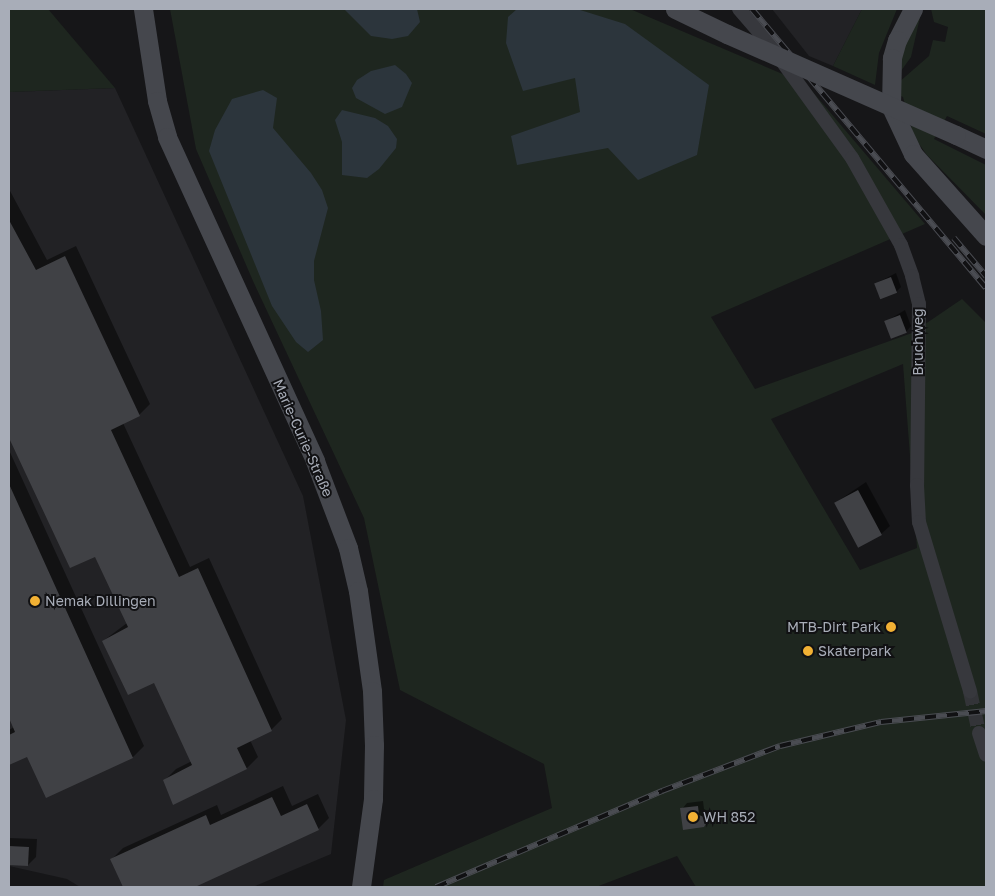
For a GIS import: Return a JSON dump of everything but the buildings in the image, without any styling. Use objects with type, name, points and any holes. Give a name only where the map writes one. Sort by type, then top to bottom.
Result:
[{"type":"main road","name":"Marie-Curie-Straße","points":[[143,9],[156,101],[167,137],[321,476],[348,548],[358,590],[372,691],[373,799],[361,887]]},
{"type":"main road","points":[[675,9],[986,149]]},
{"type":"main road","points":[[913,9],[897,40],[892,58],[891,107],[913,154],[986,236]]},
{"type":"street","name":"Bruchweg","points":[[739,9],[771,46],[852,158],[900,246],[912,276],[919,304],[917,485],[919,522],[970,691]]},
{"type":"street","points":[[980,733],[986,755]]},
{"type":"shaded area","points":[[9,9],[48,9],[115,88],[9,92]]},
{"type":"shaded area","points":[[170,9],[630,9],[806,84],[925,224],[711,317],[755,389],[912,333],[962,299],[986,323],[986,887],[696,887],[677,856],[596,887],[383,887],[384,880],[552,808],[544,764],[400,690],[364,518],[253,281],[196,149]],"holes":[[[903,364],[917,548],[860,570],[771,419]]]},
{"type":"shaded area","points":[[344,9],[417,9],[420,22],[408,36],[392,39],[371,36]]},
{"type":"shaded area","points":[[517,9],[577,9],[625,24],[709,85],[697,155],[638,180],[608,148],[517,165],[511,136],[580,112],[575,78],[523,91],[506,43],[508,17]]},
{"type":"shaded area","points":[[772,9],[862,9],[833,66],[809,56]]},
{"type":"shaded area","points":[[862,9],[897,9],[879,53],[875,85],[833,66]]},
{"type":"shaded area","points":[[931,9],[986,9],[986,134],[947,116],[934,139],[986,165],[986,215],[927,155],[914,137],[903,97],[896,94],[898,83],[929,56],[933,40],[945,42],[948,27],[934,22]]},
{"type":"shaded area","points":[[921,13],[911,57],[901,71],[903,44]]},
{"type":"shaded area","points":[[395,65],[406,74],[412,83],[402,107],[385,114],[356,98],[352,88],[357,80],[371,71]]},
{"type":"shaded area","points":[[115,88],[303,496],[346,720],[331,854],[253,887],[80,887],[67,879],[9,866],[9,92]]},
{"type":"shaded area","points":[[263,90],[277,98],[273,128],[311,173],[322,190],[328,208],[314,261],[314,280],[321,311],[323,340],[308,352],[296,342],[272,306],[209,151],[215,130],[232,99]]},
{"type":"shaded area","points":[[342,110],[375,118],[388,126],[397,139],[396,148],[379,169],[367,178],[342,175],[342,142],[335,120]]},
{"type":"tunnel","points":[[970,691],[979,733]]},
{"type":"railway","points":[[752,9],[986,288]]},
{"type":"railway","points":[[954,238],[986,276]]},
{"type":"railway","points":[[436,887],[662,791],[780,746],[881,722],[986,711]]},
{"type":"place","name":"Nemak Dillingen","points":[[35,601]]},
{"type":"place","name":"MTB-Dirt Park","points":[[891,627]]},
{"type":"place","name":"Skaterpark","points":[[808,651]]},
{"type":"place","name":"WH 852","points":[[693,817]]}]
